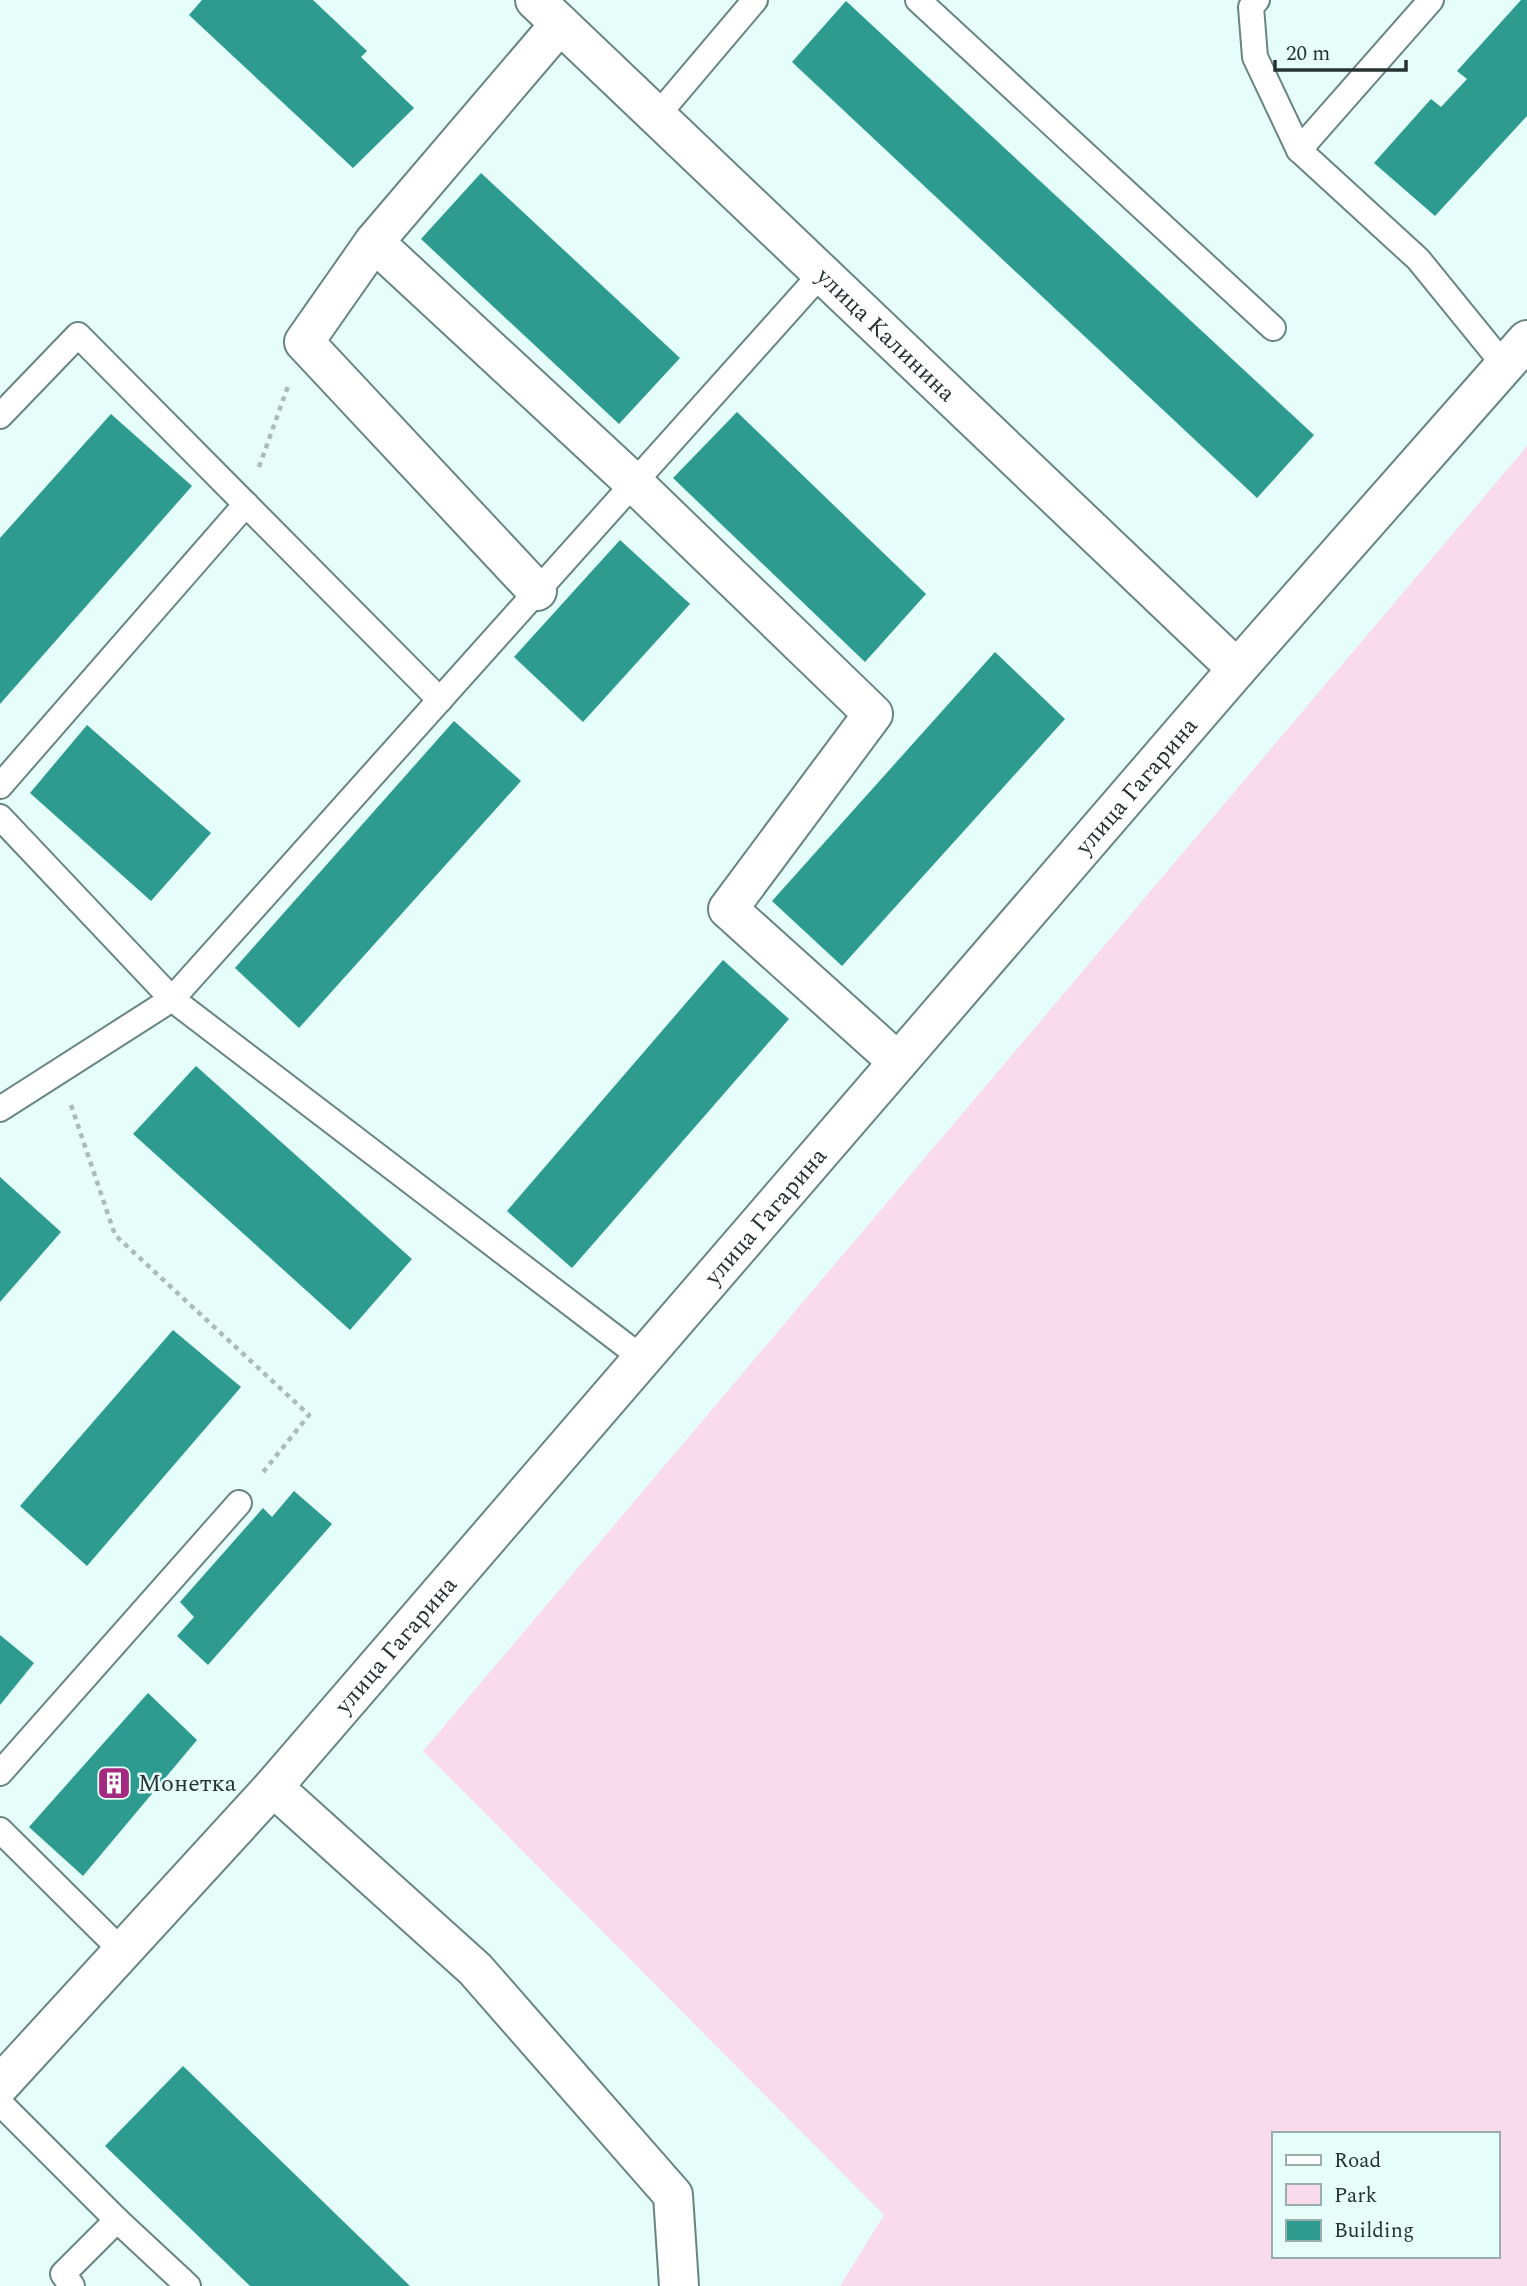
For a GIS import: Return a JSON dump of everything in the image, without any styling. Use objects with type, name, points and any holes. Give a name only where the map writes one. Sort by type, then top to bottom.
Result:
[{"type":"street","name":"улица Калинина","points":[[547,12],[1237,669]]},
{"type":"street","points":[[537,591],[304,342],[374,242],[547,12]]},
{"type":"street","points":[[374,242],[634,483],[873,714],[728,909],[898,1062]]},
{"type":"street","name":"улица Гагарина","points":[[0,2085],[273,1787],[1237,669],[1516,353]]},
{"type":"street","points":[[273,1787],[475,1969],[673,2195],[679,2286]]},
{"type":"lane","points":[[656,117],[755,0]]},
{"type":"lane","points":[[918,0],[1273,328]]},
{"type":"lane","points":[[1257,0],[1251,7],[1255,57],[1299,150],[1516,353]]},
{"type":"lane","points":[[1299,150],[1431,0]]},
{"type":"lane","points":[[0,1109],[172,999],[821,274]]},
{"type":"lane","points":[[0,416],[78,335],[440,700]]},
{"type":"lane","points":[[0,786],[246,504]]},
{"type":"lane","points":[[0,817],[172,999],[642,1358]]},
{"type":"lane","points":[[0,1773],[239,1503]]},
{"type":"lane","points":[[0,1830],[122,1951]]},
{"type":"lane","points":[[0,2103],[117,2220],[188,2286]]},
{"type":"lane","points":[[72,2286],[63,2274],[117,2220]]},
{"type":"path","points":[[246,504],[304,342]]},
{"type":"path","points":[[60,1071],[115,1235],[309,1415],[239,1503]]},
{"type":"green space","points":[[1527,446],[1527,2286],[840,2286],[884,2215],[423,1751]]},
{"type":"building","points":[[202,0],[313,0],[367,51],[361,57],[414,108],[353,168],[189,15]]},
{"type":"building","points":[[1521,0],[1527,0],[1527,116],[1435,216],[1374,163],[1431,99],[1441,107],[1467,79],[1457,71]]},
{"type":"building","points":[[846,1],[1314,435],[1257,498],[792,62]]},
{"type":"building","points":[[481,173],[680,358],[619,424],[421,239]]},
{"type":"building","points":[[737,412],[926,594],[865,662],[673,478]]},
{"type":"building","points":[[111,414],[192,486],[0,704],[0,538]]},
{"type":"building","points":[[620,540],[690,604],[583,722],[514,657]]},
{"type":"building","points":[[995,652],[1065,719],[842,966],[772,901]]},
{"type":"building","points":[[454,721],[521,781],[299,1028],[235,968]]},
{"type":"building","points":[[87,725],[211,833],[151,901],[30,793]]},
{"type":"building","points":[[723,960],[789,1019],[572,1268],[507,1211]]},
{"type":"building","points":[[196,1066],[412,1259],[350,1330],[133,1134]]},
{"type":"building","points":[[0,1177],[61,1232],[0,1302]]},
{"type":"building","points":[[173,1330],[241,1387],[87,1566],[20,1506]]},
{"type":"building","points":[[294,1491],[332,1524],[208,1665],[177,1636],[194,1617],[180,1602],[263,1508],[272,1517]]},
{"type":"building","points":[[0,1635],[34,1663],[0,1705]]},
{"type":"building","name":"Монетка","points":[[148,1693],[197,1740],[83,1876],[29,1827]]},
{"type":"building","points":[[183,2066],[410,2286],[250,2286],[105,2146]]},
{"type":"place","name":"Монетка","points":[[114,1783]]}]
